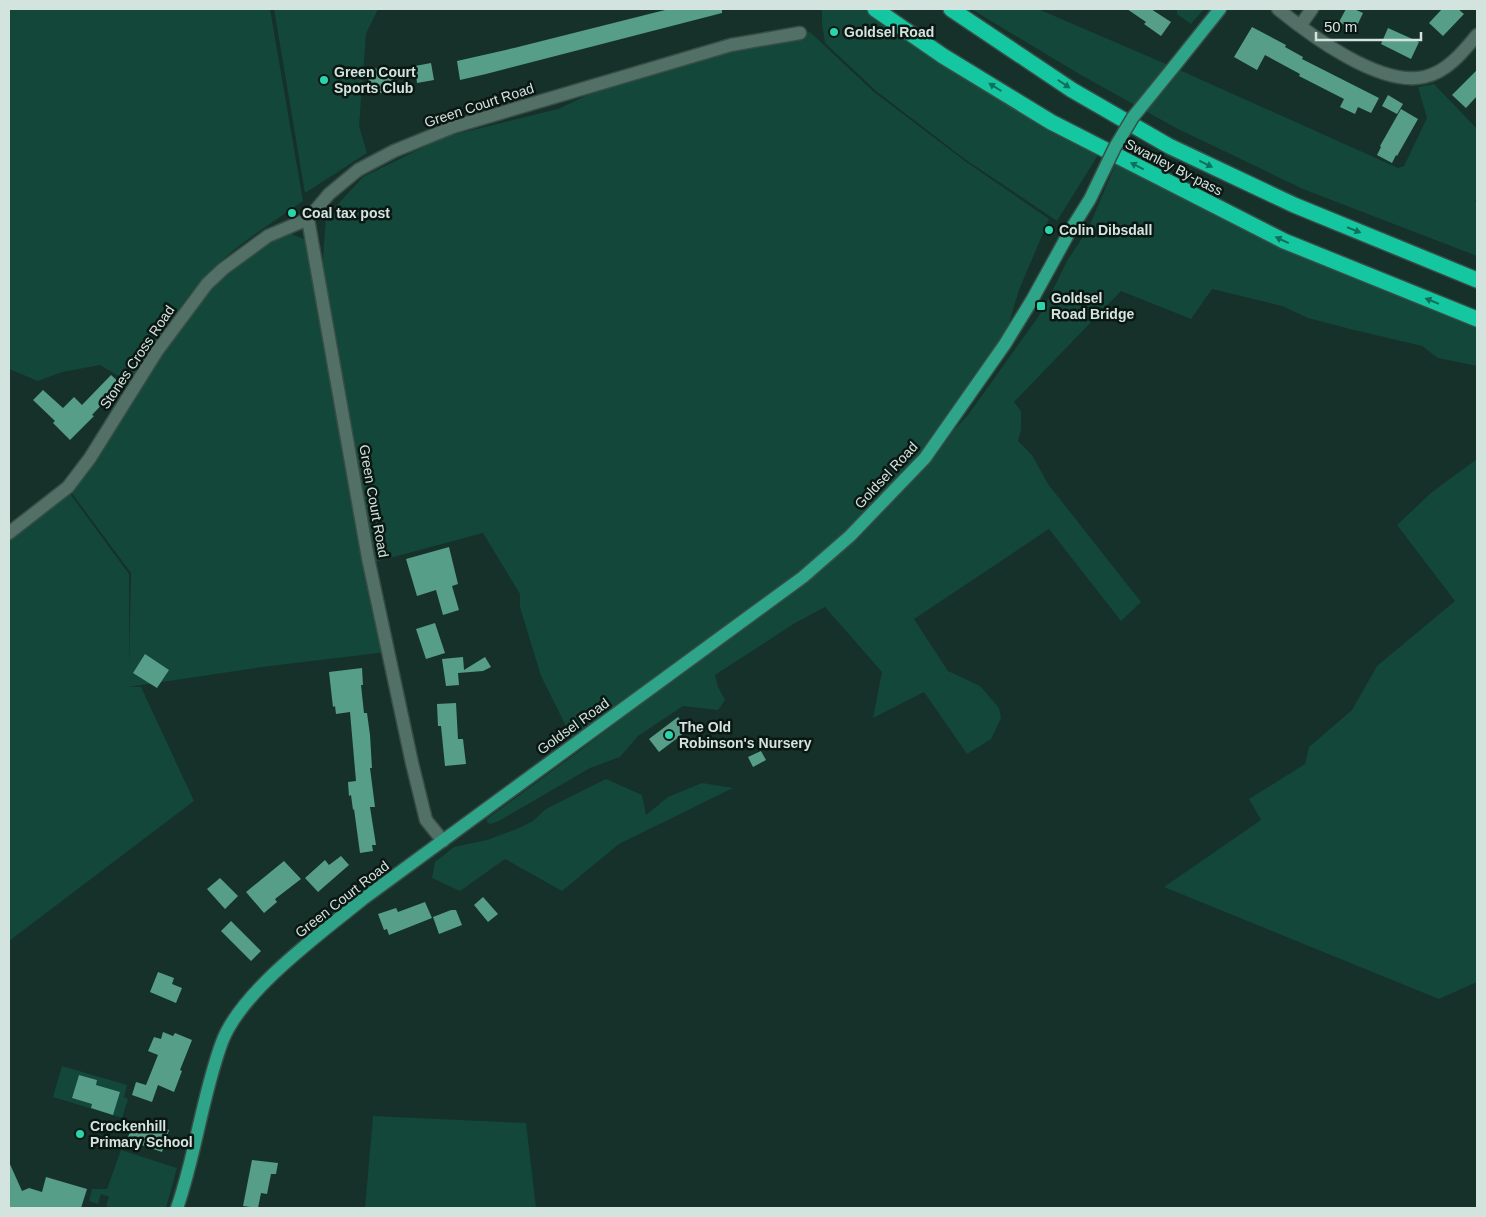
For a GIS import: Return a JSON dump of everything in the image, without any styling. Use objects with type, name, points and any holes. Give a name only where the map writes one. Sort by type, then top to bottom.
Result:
[{"type":"highway","name":"Swanley By-pass","points":[[875,9],[943,56],[1060,126],[1284,241],[1477,319]]},
{"type":"highway","name":"Swanley By-pass","points":[[951,9],[1072,90],[1169,146],[1294,206],[1477,280]]},
{"type":"main road","name":"Goldsel Road","points":[[443,841],[803,576],[850,536],[925,458],[1032,300],[1090,199],[1115,148],[1133,117],[1220,9]]},
{"type":"main road","name":"Green Court Road","points":[[177,1208],[222,1041],[238,1013],[261,987],[315,938],[363,899],[443,841]]},
{"type":"street","points":[[1278,9],[1331,48],[1362,64],[1407,78],[1424,77],[1446,67],[1463,52],[1477,35]]},
{"type":"street","points":[[1300,26],[1312,9]]},
{"type":"street","name":"Green Court Road","points":[[443,841],[426,820],[412,763],[368,558],[308,219],[329,194],[358,170],[394,151],[453,127],[731,45],[800,33]]},
{"type":"street","name":"Stones Cross Road","points":[[9,533],[68,487],[90,458],[157,351],[207,284],[223,269],[268,236],[308,219]]},
{"type":"green space","points":[[9,9],[270,9],[303,201],[236,249],[211,270],[190,293],[132,384],[100,365],[62,372],[38,381],[9,369]]},
{"type":"green space","name":"Green Court Sports Club","points":[[274,9],[378,9],[366,34],[359,126],[367,153],[305,193]]},
{"type":"green space","points":[[822,9],[874,9],[1103,147],[1057,221],[966,160],[876,91],[825,43]]},
{"type":"green space","points":[[971,9],[1038,9],[1398,168],[1404,166],[1427,118],[1418,87],[1434,84],[1477,129],[1477,201],[1474,199],[1477,203],[1477,256],[1303,189],[1176,128],[1081,75]]},
{"type":"green space","points":[[1177,9],[1204,9],[1191,24],[1177,14]]},
{"type":"green space","points":[[810,32],[874,92],[965,161],[1049,219],[1019,290],[1003,343],[924,457],[801,576],[574,742],[541,676],[520,607],[520,594],[483,533],[371,563],[321,287],[326,217],[363,177],[444,137],[558,109],[628,76],[731,46]]},
{"type":"green space","points":[[1118,158],[1284,242],[1477,320],[1477,366],[1438,358],[1422,346],[1308,318],[1282,306],[1212,289],[1191,319],[1121,291],[1014,402],[1021,411],[1021,430],[1018,441],[1032,455],[1048,484],[1141,602],[1121,621],[1049,529],[914,619],[948,671],[980,686],[999,708],[1001,718],[991,739],[967,754],[924,692],[873,718],[882,672],[825,607],[795,623],[715,675],[718,687],[725,700],[718,710],[683,706],[638,736],[620,757],[590,768],[499,821],[490,824],[487,822],[487,819],[582,749],[803,577],[926,459],[968,415],[1043,310],[1067,261],[1088,229]]},
{"type":"green space","points":[[284,231],[311,242],[387,652],[262,667],[128,687],[141,687],[194,801],[9,941],[9,535],[68,491],[129,574],[129,664],[131,573],[68,488],[208,285]]},
{"type":"green space","points":[[1477,459],[1477,982],[1439,999],[1164,887],[1261,820],[1249,799],[1305,764],[1309,747],[1352,710],[1377,666],[1455,601],[1397,525],[1432,492]]},
{"type":"green space","points":[[606,779],[642,795],[646,815],[668,797],[702,783],[733,788],[619,844],[562,891],[505,859],[460,891],[432,878],[435,862],[454,847],[487,840],[519,828],[533,821],[546,809]]},
{"type":"green space","points":[[62,1066],[127,1085],[124,1097],[128,1099],[122,1118],[53,1097]],"holes":[[[79,1075],[97,1080],[90,1103],[72,1098]]]},
{"type":"green space","points":[[373,1116],[526,1123],[536,1208],[365,1208]]},
{"type":"green space","points":[[121,1150],[177,1168],[166,1208],[114,1208],[106,1206],[109,1197],[101,1194],[98,1204],[89,1201],[92,1189],[107,1189]]},
{"type":"building","points":[[669,9],[722,9],[722,13],[460,80],[457,61]]},
{"type":"building","points":[[1127,9],[1151,9],[1171,22],[1161,36],[1144,24],[1146,22]]},
{"type":"building","points":[[1346,9],[1354,9],[1363,13],[1355,30],[1339,22]]},
{"type":"building","points":[[1442,9],[1458,9],[1464,14],[1443,36],[1429,23]]},
{"type":"building","points":[[1252,27],[1286,45],[1285,47],[1303,57],[1302,59],[1379,98],[1371,113],[1358,107],[1355,114],[1340,107],[1344,99],[1299,76],[1300,74],[1265,55],[1257,70],[1234,57]]},
{"type":"building","points":[[1388,28],[1419,42],[1411,59],[1381,44]]},
{"type":"building","points":[[431,63],[434,80],[417,83],[415,66]]},
{"type":"building","points":[[369,68],[394,70],[393,91],[383,90],[383,93],[368,92]]},
{"type":"building","points":[[1477,70],[1477,96],[1466,108],[1452,95]]},
{"type":"building","points":[[1388,95],[1403,104],[1397,114],[1382,106]]},
{"type":"building","points":[[1401,109],[1418,119],[1392,163],[1377,155],[1380,146]]},
{"type":"building","points":[[111,375],[121,384],[92,415],[94,416],[70,440],[53,423],[55,421],[33,400],[43,390],[63,408],[74,397],[82,405]]},
{"type":"building","points":[[449,547],[458,584],[452,586],[459,610],[443,615],[436,590],[417,596],[406,559]]},
{"type":"building","points":[[435,623],[445,653],[426,659],[416,629]]},
{"type":"building","points":[[145,654],[169,670],[157,688],[133,673]]},
{"type":"building","points":[[463,657],[464,670],[485,657],[491,667],[483,671],[458,673],[459,685],[446,686],[442,659]]},
{"type":"building","points":[[362,668],[363,685],[361,685],[364,713],[367,713],[370,735],[372,768],[370,768],[375,807],[370,807],[376,845],[372,845],[373,851],[360,853],[348,782],[356,781],[350,712],[336,714],[335,706],[333,707],[329,672]]},
{"type":"building","points":[[456,703],[458,739],[463,739],[466,764],[445,766],[441,726],[438,726],[437,704]]},
{"type":"building","name":"The Old Robinson's Nursery","points":[[678,717],[688,730],[659,752],[649,739]]},
{"type":"building","points":[[761,751],[766,760],[753,767],[748,757]]},
{"type":"building","points":[[341,856],[349,865],[318,892],[305,878],[325,860],[329,865]]},
{"type":"building","points":[[284,861],[301,879],[275,899],[277,902],[264,913],[246,892]]},
{"type":"building","points":[[220,878],[238,896],[225,909],[207,889]]},
{"type":"building","points":[[483,897],[498,914],[488,922],[474,905]]},
{"type":"building","points":[[425,902],[432,918],[389,935],[387,929],[384,930],[378,914],[396,908],[398,912]]},
{"type":"building","points":[[456,910],[462,925],[439,934],[433,917]]},
{"type":"building","points":[[231,921],[261,951],[251,961],[221,931]]},
{"type":"building","points":[[158,972],[174,978],[172,984],[182,988],[176,1003],[150,992]]},
{"type":"building","points":[[163,1032],[173,1036],[175,1033],[192,1040],[180,1070],[182,1071],[174,1092],[158,1085],[152,1102],[132,1095],[136,1082],[146,1085],[158,1055],[148,1051],[154,1037],[161,1039]]},
{"type":"building","points":[[79,1075],[97,1080],[96,1085],[120,1092],[113,1115],[91,1108],[92,1104],[72,1098]]},
{"type":"building","points":[[148,1123],[169,1130],[162,1152],[127,1140],[132,1126],[146,1131]]},
{"type":"building","points":[[252,1160],[278,1163],[276,1174],[271,1174],[267,1194],[261,1193],[258,1208],[243,1206]]},
{"type":"building","points":[[9,1162],[22,1191],[29,1188],[42,1192],[46,1177],[87,1189],[81,1208],[9,1208]]},
{"type":"place","name":"Goldsel Road","points":[[834,32]]},
{"type":"place","name":"Green Court Sports Club","points":[[324,80]]},
{"type":"place","name":"Coal tax post","points":[[292,213]]},
{"type":"place","name":"Colin Dibsdall","points":[[1049,230]]},
{"type":"place","name":"Goldsel Road Bridge","points":[[1041,306]]},
{"type":"place","name":"The Old Robinson's Nursery","points":[[669,735]]},
{"type":"place","name":"Crockenhill Primary School","points":[[80,1134]]}]
